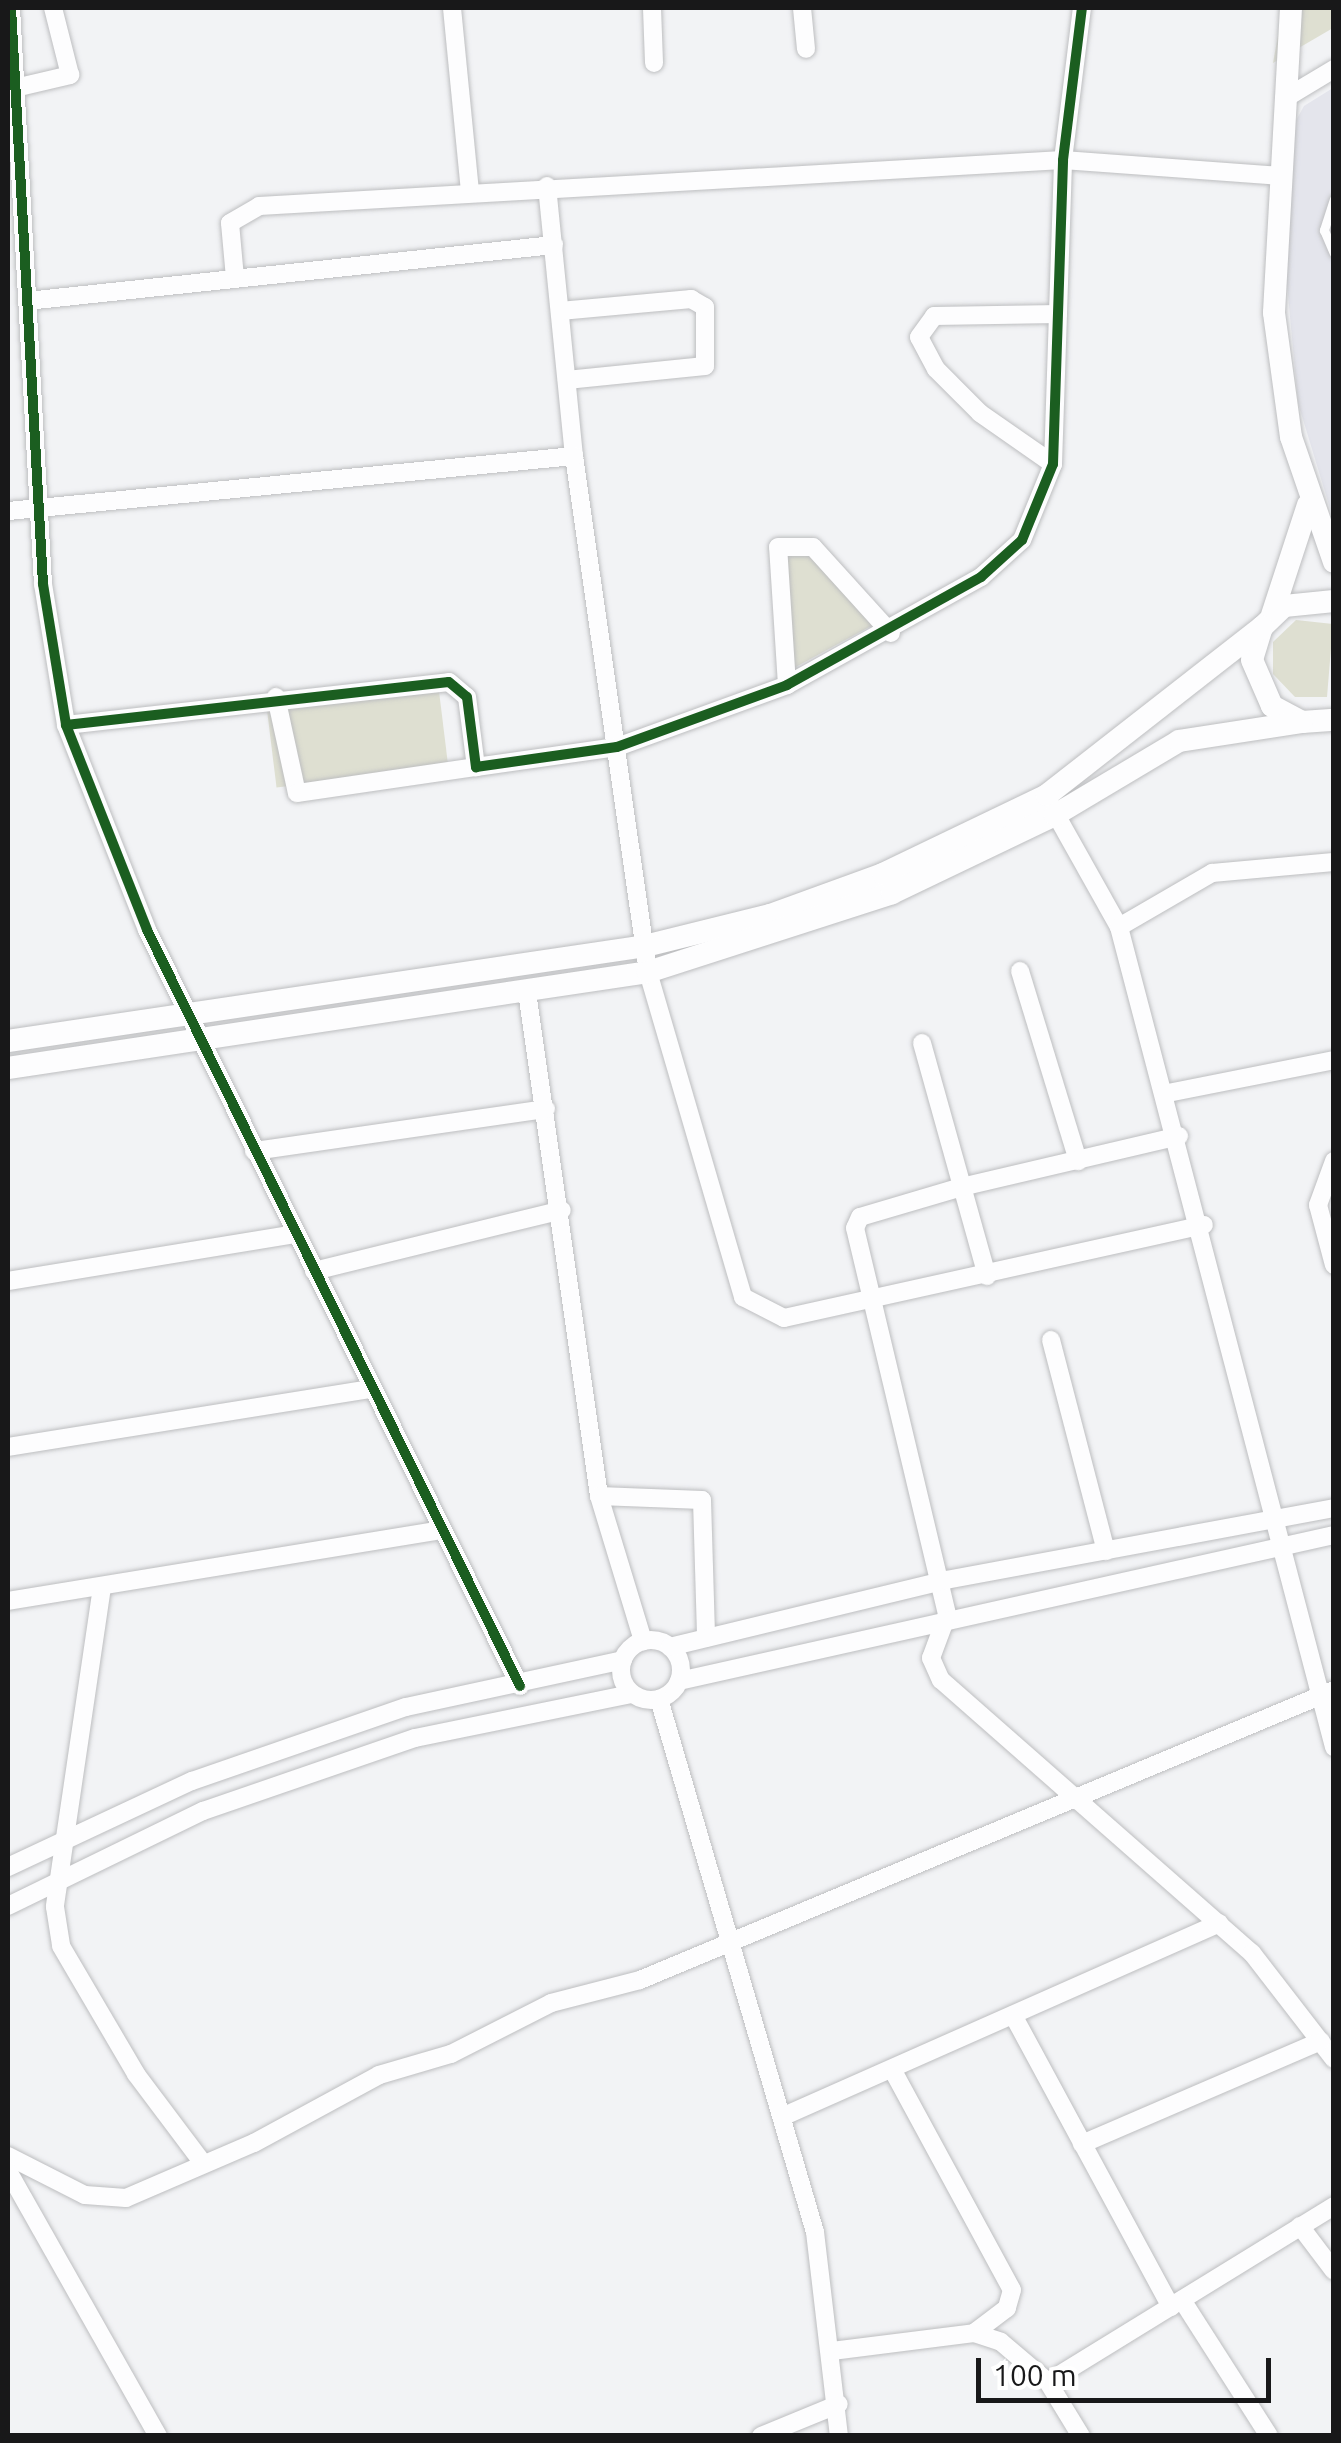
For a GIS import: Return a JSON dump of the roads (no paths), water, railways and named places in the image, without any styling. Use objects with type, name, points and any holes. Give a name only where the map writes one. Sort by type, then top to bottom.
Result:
[{"type":"street","points":[[15,88],[70,75],[53,8]]},
{"type":"street","points":[[452,8],[470,190]]},
{"type":"street","points":[[652,8],[654,63]]},
{"type":"street","points":[[802,8],[806,49]]},
{"type":"street","points":[[276,697],[297,793],[617,746],[787,684],[891,633],[1022,540],[1053,464],[1063,160],[1082,8]]},
{"type":"street","points":[[1291,8],[1274,313],[1308,505],[1334,562]]},
{"type":"street","points":[[10,13],[38,508],[66,725],[198,1037],[520,1686]]},
{"type":"street","points":[[1284,99],[1334,69]]},
{"type":"street","points":[[235,278],[230,224],[246,208],[470,190],[1063,160],[1279,176]]},
{"type":"street","points":[[547,186],[574,456],[648,972],[743,1297],[784,1318],[1204,1226]]},
{"type":"street","points":[[27,300],[554,246]]},
{"type":"street","points":[[560,311],[691,300],[705,307],[706,366],[567,380]]},
{"type":"street","points":[[1053,464],[980,412],[919,336],[924,320],[945,314],[1058,314]]},
{"type":"street","points":[[8,511],[574,456]]},
{"type":"street","points":[[1302,722],[1261,692],[1252,660],[1308,505]]},
{"type":"street","points":[[787,684],[778,547],[813,547],[891,633]]},
{"type":"street","points":[[8,1041],[645,946],[883,874],[1050,805],[1267,621],[1298,600],[1334,602]]},
{"type":"street","points":[[66,725],[276,697],[457,684],[476,767]]},
{"type":"street","points":[[8,1068],[648,972],[892,893],[1050,805],[1178,741],[1334,720]]},
{"type":"street","points":[[1050,805],[1119,927],[1204,1226],[1287,1547],[1315,1697],[1334,1747]]},
{"type":"street","points":[[1119,927],[1212,873],[1334,862]]},
{"type":"street","points":[[1020,971],[1078,1161]]},
{"type":"street","points":[[528,992],[562,1210],[599,1496],[642,1642]]},
{"type":"street","points":[[922,1043],[987,1276]]},
{"type":"street","points":[[1168,1093],[1334,1060]]},
{"type":"street","points":[[254,1151],[546,1109]]},
{"type":"street","points":[[1179,1136],[965,1186],[857,1219],[946,1615],[932,1658],[950,1694],[1218,1924],[1321,2040],[1334,2060]]},
{"type":"street","points":[[1334,1160],[1318,1205],[1334,1264]]},
{"type":"street","points":[[314,1271],[562,1210]]},
{"type":"street","points":[[8,1281],[296,1234]]},
{"type":"street","points":[[1050,1340],[1106,1551]]},
{"type":"street","points":[[8,1446],[371,1388]]},
{"type":"street","points":[[599,1496],[702,1500],[706,1638]]},
{"type":"street","points":[[642,1642],[670,1646],[939,1582],[1334,1508]]},
{"type":"street","points":[[8,1601],[442,1530]]},
{"type":"street","points":[[659,1699],[679,1681],[946,1615],[1334,1536]]},
{"type":"street","points":[[102,1587],[60,1874],[61,1946],[80,1988],[202,2162]]},
{"type":"street","points":[[8,1867],[66,1833],[406,1707],[520,1686],[622,1660],[642,1642]]},
{"type":"street","points":[[670,1646],[679,1681]]},
{"type":"street","points":[[622,1660],[632,1694]]},
{"type":"street","points":[[8,2156],[106,2201],[202,2162],[551,2003],[732,1943],[1078,1802],[1334,1690]]},
{"type":"street","points":[[8,1906],[60,1874],[203,1811],[415,1738],[632,1694],[659,1699]]},
{"type":"street","points":[[659,1699],[815,2232],[839,2404],[839,2436]]},
{"type":"street","points":[[784,2116],[1218,1924]]},
{"type":"street","points":[[1013,2016],[1082,2144],[1177,2303],[1269,2436]]},
{"type":"street","points":[[1082,2144],[1321,2040]]},
{"type":"street","points":[[892,2068],[1012,2290],[1007,2308],[974,2333]]},
{"type":"street","points":[[8,2171],[158,2436]]},
{"type":"street","points":[[1048,2382],[1334,2206]]},
{"type":"street","points":[[1300,2226],[1334,2271]]},
{"type":"street","points":[[832,2351],[974,2333],[1002,2342],[1048,2382],[1080,2436]]},
{"type":"street","points":[[760,2436],[839,2404]]},
{"type":"lane","points":[[1334,198],[1324,230],[1334,253]]}]
